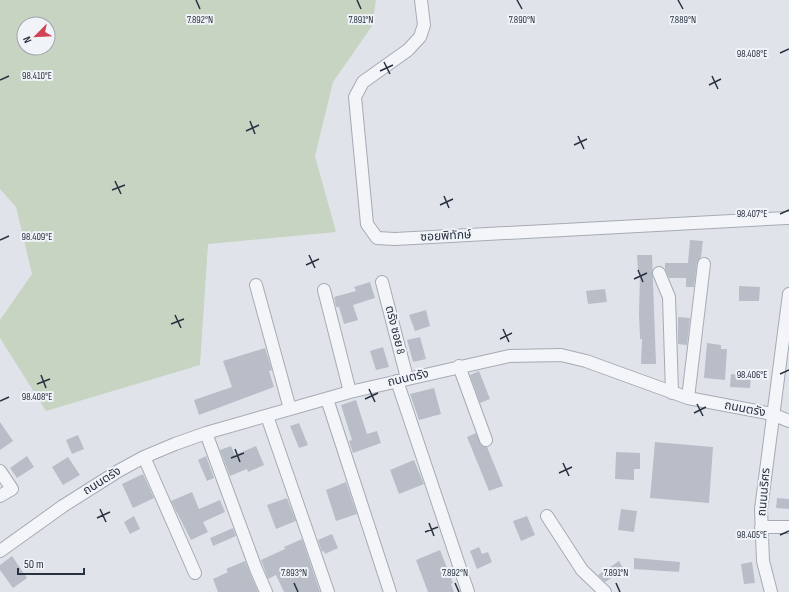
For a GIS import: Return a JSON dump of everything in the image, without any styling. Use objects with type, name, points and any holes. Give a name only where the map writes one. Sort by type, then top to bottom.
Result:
[{"type":"street","name":"ซอยพิทักษ์","points":[[421,0],[424,25],[420,37],[408,50],[364,82],[355,97],[367,224],[377,238],[395,239],[788,217]]},
{"type":"street","points":[[688,398],[704,264]]},
{"type":"street","points":[[659,274],[669,297],[672,393]]},
{"type":"street","name":"ตรัง ซอย 8","points":[[382,282],[402,380],[468,592]]},
{"type":"street","points":[[256,285],[290,409]]},
{"type":"street","points":[[324,290],[350,392]]},
{"type":"street","points":[[772,414],[785,359],[788,297]]},
{"type":"street","name":"ถนนตรัง","points":[[0,551],[63,506],[120,470],[144,457],[206,433],[350,392],[459,366],[509,356],[561,355],[586,361],[688,398],[772,414],[789,421]]},
{"type":"street","points":[[459,366],[486,440]]},
{"type":"street","points":[[327,399],[390,592]]},
{"type":"street","name":"ถนนนริศร","points":[[771,592],[763,561],[761,509],[772,414]]},
{"type":"street","points":[[267,416],[328,592]]},
{"type":"street","points":[[206,433],[256,569],[266,592]]},
{"type":"street","points":[[144,457],[195,573]]},
{"type":"street","points":[[0,471],[12,489],[0,496]]},
{"type":"street","points":[[547,516],[582,570],[605,592]]},
{"type":"street","points":[[762,527],[789,527]]},
{"type":"green space","points":[[0,0],[376,0],[372,26],[333,82],[315,156],[336,232],[208,244],[200,365],[46,411],[0,338],[0,320],[32,274],[16,207],[0,189]]},
{"type":"building","points":[[690,240],[703,241],[701,257],[697,263],[694,287],[686,287],[686,278],[669,278],[665,269],[665,263],[688,263]]},
{"type":"building","points":[[637,255],[652,255],[656,364],[641,364],[642,339],[640,339],[639,314],[640,271],[638,271]]},
{"type":"building","points":[[370,282],[375,298],[353,305],[358,320],[344,324],[339,307],[336,307],[334,297],[356,291],[354,287]]},
{"type":"building","points":[[739,286],[760,287],[759,301],[739,301]]},
{"type":"building","points":[[605,289],[607,302],[588,304],[586,291]]},
{"type":"building","points":[[426,310],[430,326],[415,331],[409,315]]},
{"type":"building","points":[[678,317],[690,318],[687,345],[678,344]]},
{"type":"building","points":[[420,337],[426,359],[413,362],[407,340]]},
{"type":"building","points":[[707,343],[721,345],[721,349],[727,349],[725,380],[704,378]]},
{"type":"building","points":[[383,347],[389,367],[376,370],[370,351]]},
{"type":"building","points":[[265,348],[272,370],[269,371],[274,387],[199,415],[194,400],[232,387],[223,361]]},
{"type":"building","points":[[479,371],[490,399],[480,403],[470,375]]},
{"type":"building","points":[[731,374],[751,376],[750,388],[730,387]]},
{"type":"building","points":[[434,388],[441,414],[419,420],[410,394]]},
{"type":"building","points":[[356,400],[367,434],[377,431],[381,443],[353,453],[349,441],[352,440],[341,405]]},
{"type":"building","points":[[0,422],[13,441],[0,450]]},
{"type":"building","points":[[299,423],[308,445],[299,448],[290,426]]},
{"type":"building","points":[[476,433],[481,445],[487,447],[503,486],[489,491],[467,437]]},
{"type":"building","points":[[78,435],[84,449],[72,454],[66,440]]},
{"type":"building","points":[[655,442],[713,447],[709,503],[650,498]]},
{"type":"building","points":[[231,446],[235,455],[256,446],[264,465],[248,472],[247,469],[230,476],[220,450]]},
{"type":"building","points":[[616,452],[640,453],[640,469],[634,469],[634,480],[615,479]]},
{"type":"building","points":[[27,456],[34,467],[17,478],[10,468]]},
{"type":"building","points":[[206,456],[214,478],[207,481],[198,460]]},
{"type":"building","points":[[68,457],[80,475],[63,485],[52,467]]},
{"type":"building","points":[[414,460],[424,484],[399,494],[390,470]]},
{"type":"building","points":[[143,474],[154,498],[133,508],[122,484]]},
{"type":"building","points":[[346,482],[357,514],[336,521],[326,490]]},
{"type":"building","points":[[192,492],[199,509],[220,500],[225,512],[203,522],[208,532],[191,540],[171,501]]},
{"type":"building","points":[[287,498],[296,521],[276,529],[267,505]]},
{"type":"building","points":[[777,498],[789,499],[789,509],[776,508]]},
{"type":"building","points":[[621,509],[637,511],[634,532],[618,530]]},
{"type":"building","points":[[134,516],[140,529],[130,534],[124,522]]},
{"type":"building","points":[[527,516],[535,535],[521,541],[513,521]]},
{"type":"building","points":[[233,528],[236,536],[213,546],[210,538]]},
{"type":"building","points":[[332,534],[338,548],[325,554],[324,551],[322,552],[318,540]]},
{"type":"building","points":[[302,539],[320,592],[284,592],[276,575],[268,579],[261,560]]},
{"type":"building","points":[[479,547],[482,554],[488,552],[492,562],[477,569],[470,551]]},
{"type":"building","points":[[440,550],[453,583],[451,584],[454,592],[428,592],[416,560]]},
{"type":"building","points":[[12,556],[27,578],[13,588],[0,570],[0,565]]},
{"type":"building","points":[[634,558],[680,562],[679,572],[634,569]]},
{"type":"building","points":[[245,561],[258,592],[218,592],[213,579],[228,572],[226,569]]},
{"type":"building","points":[[619,561],[624,570],[605,582],[598,575]]},
{"type":"building","points":[[752,562],[755,583],[744,584],[741,564]]}]
